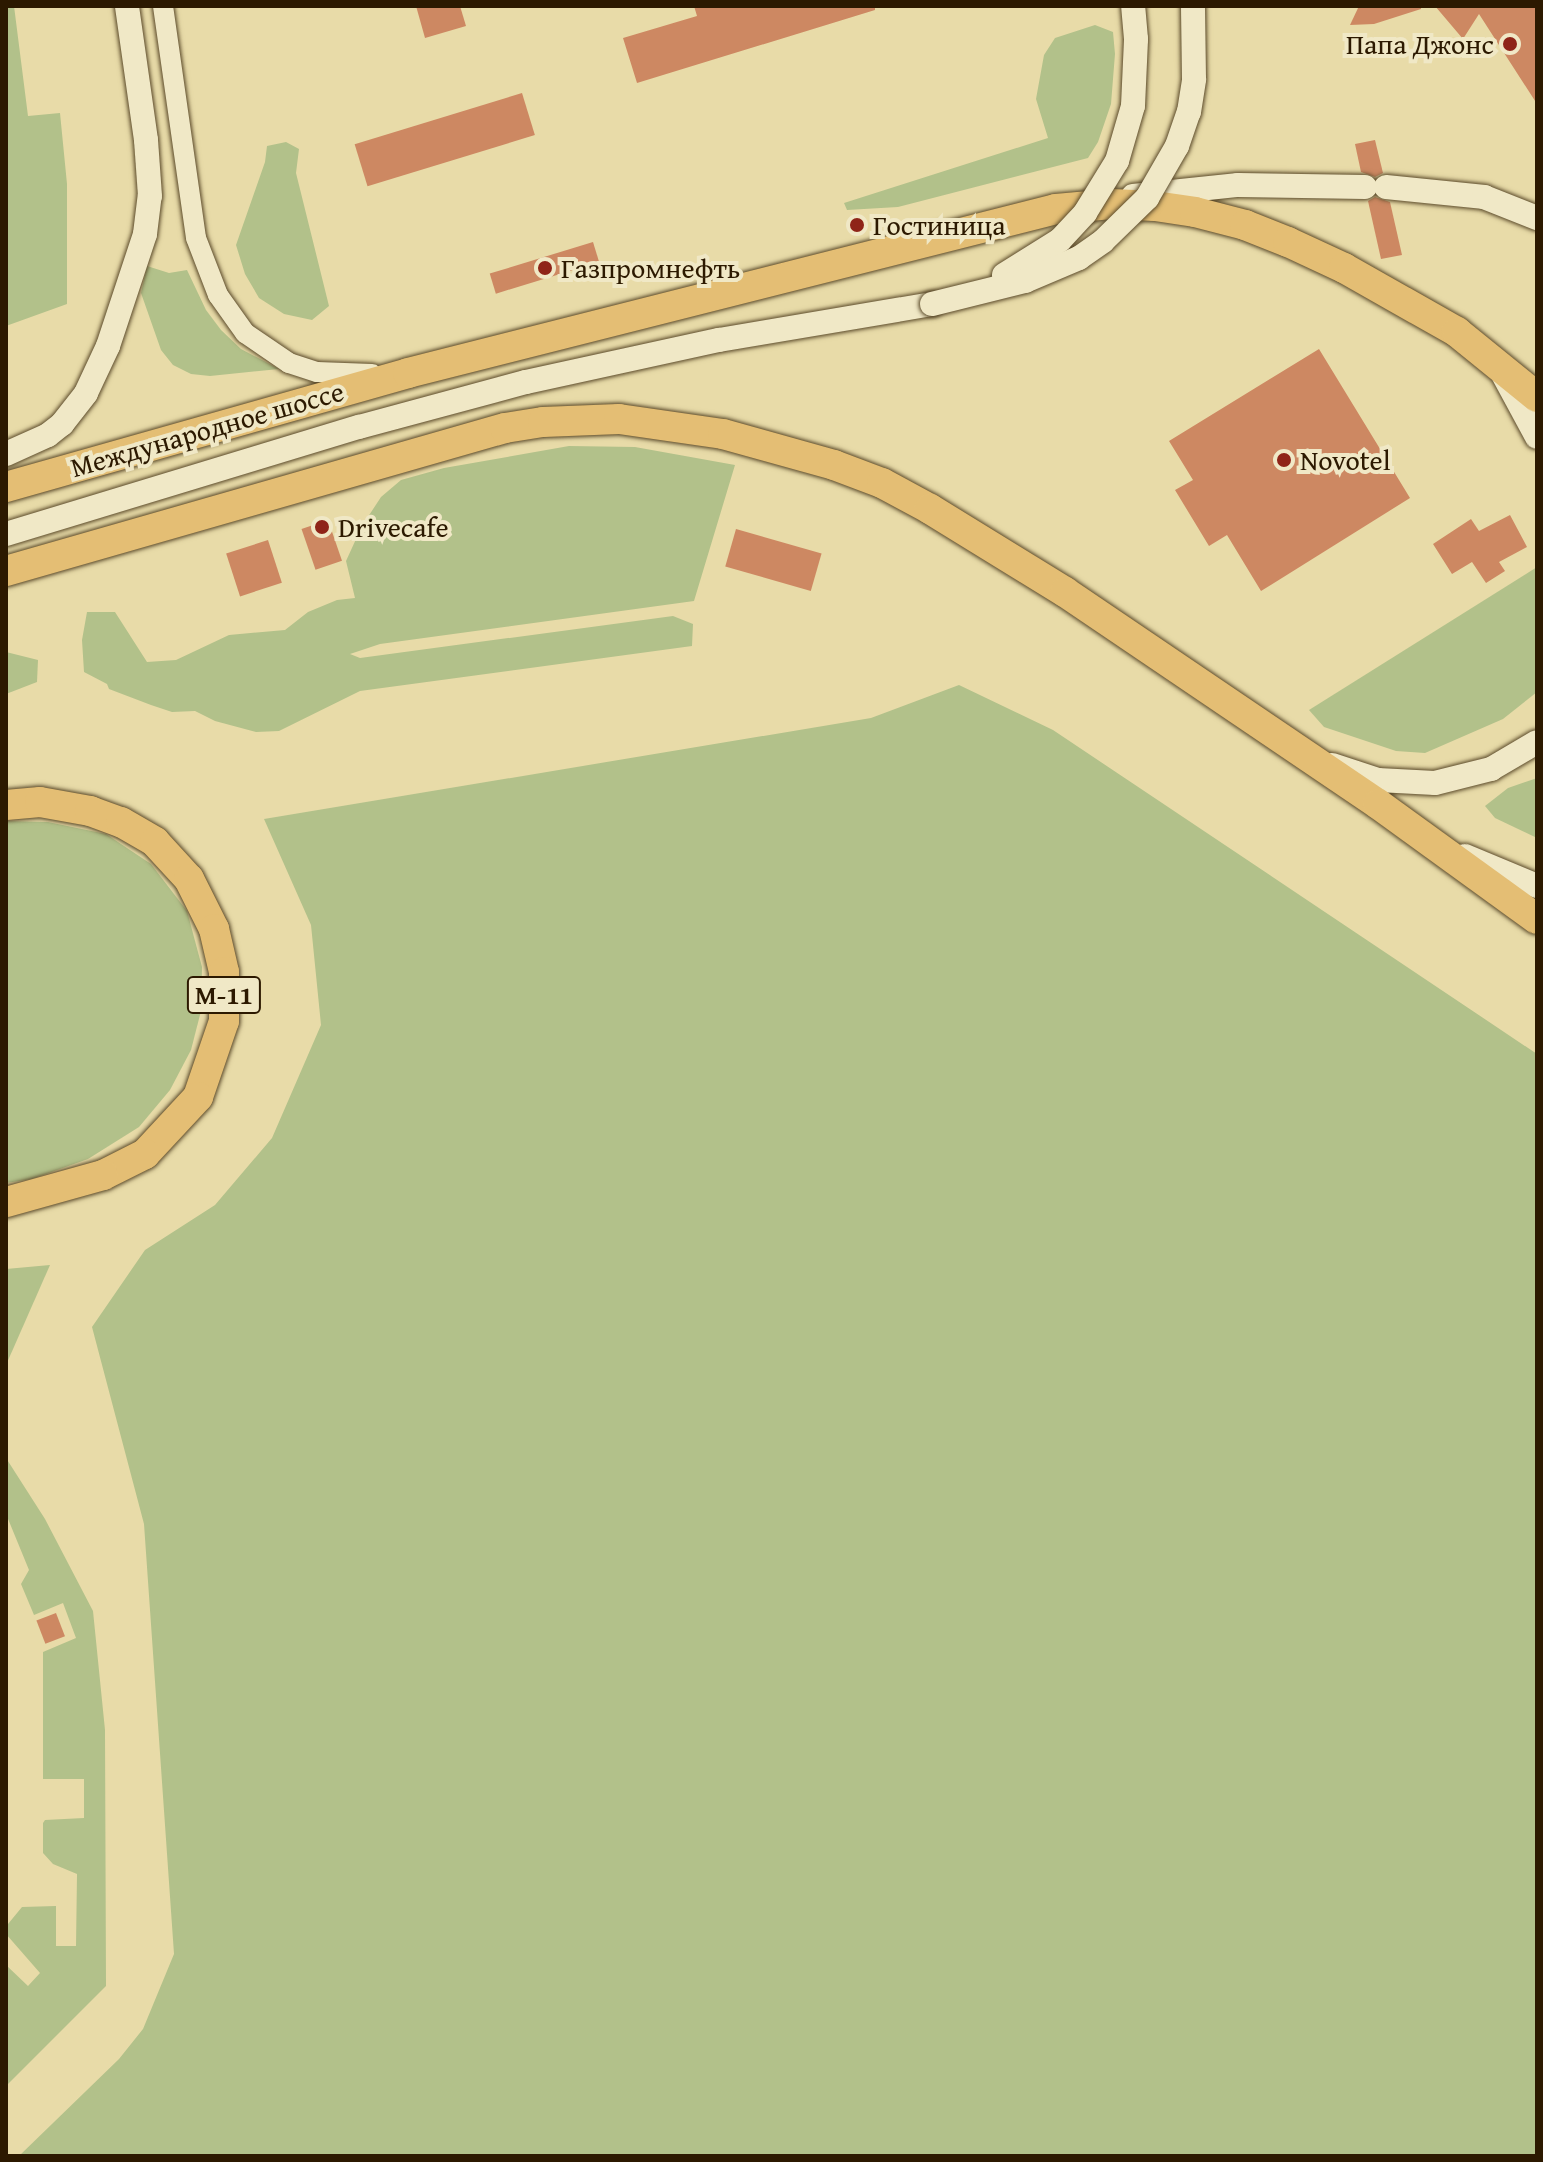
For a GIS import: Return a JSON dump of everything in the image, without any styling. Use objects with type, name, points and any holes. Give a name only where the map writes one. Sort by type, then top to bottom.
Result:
[{"type":"main road","name":"Международное шоссе","points":[[6,487],[408,373],[1056,209],[1155,206],[1245,225],[1379,286],[1457,332],[1491,356],[1537,397]]},
{"type":"main road","points":[[6,571],[505,428],[583,419],[669,424],[766,444],[834,465],[894,490],[1065,592],[1406,825],[1537,919]]},
{"type":"main road","name":"М-11","points":[[6,805],[40,802],[90,811],[121,822],[155,842],[189,879],[214,929],[224,972],[224,1021],[198,1097],[179,1119],[145,1154],[103,1175],[6,1202]]},
{"type":"street","points":[[6,454],[48,435],[62,424],[86,393],[108,346],[145,234],[150,196],[146,140],[127,6]]},
{"type":"street","points":[[163,6],[196,238],[209,277],[230,316],[265,349],[317,372],[408,373]]},
{"type":"street","points":[[932,304],[989,283],[1030,262],[1060,240],[1085,213],[1117,161],[1126,134],[1136,74],[1133,6]]},
{"type":"street","points":[[6,534],[359,427],[647,354],[932,304],[1025,281],[1079,258],[1115,232],[1147,198],[1177,146],[1189,112],[1194,79],[1193,6]]},
{"type":"street","points":[[1056,209],[1185,189],[1376,187],[1484,197],[1537,218]]},
{"type":"street","points":[[1491,356],[1519,399],[1537,437]]},
{"type":"street","points":[[1307,757],[1378,780],[1435,783],[1491,769],[1537,742]]},
{"type":"street","points":[[1406,825],[1475,861],[1537,886]]},
{"type":"green space","points":[[6,6],[14,6],[28,116],[60,113],[67,184],[67,304],[6,326]]},
{"type":"green space","points":[[1095,25],[1113,32],[1115,54],[1111,104],[1098,142],[1088,158],[898,207],[847,210],[844,203],[1048,138],[1036,99],[1044,55],[1055,38]]},
{"type":"green space","points":[[286,142],[299,149],[296,173],[329,306],[312,320],[284,314],[259,298],[245,274],[236,245],[265,162],[267,146]]},
{"type":"green space","points":[[147,266],[169,273],[187,270],[206,310],[221,330],[241,349],[279,369],[210,376],[191,374],[173,365],[161,350],[141,293]]},
{"type":"green space","points":[[569,446],[635,447],[735,465],[694,601],[380,644],[350,654],[360,658],[673,616],[693,624],[692,646],[360,691],[279,731],[256,732],[215,721],[195,711],[172,712],[151,705],[109,689],[107,684],[84,672],[82,640],[87,612],[115,612],[147,662],[176,660],[229,635],[285,630],[308,612],[337,600],[355,598],[346,561],[362,526],[381,497],[401,480],[444,468]]},
{"type":"green space","points":[[1537,567],[1537,692],[1503,719],[1425,753],[1396,751],[1324,727],[1309,710]]},
{"type":"green space","points":[[6,652],[38,660],[37,682],[6,694]]},
{"type":"green space","points":[[959,685],[1053,730],[1537,1054],[1537,2156],[19,2156],[119,2059],[143,2029],[174,1954],[144,1524],[92,1327],[145,1250],[215,1205],[272,1138],[321,1025],[311,925],[264,819],[871,718]]},
{"type":"green space","points":[[1537,778],[1537,838],[1495,818],[1485,806],[1508,788]]},
{"type":"green space","points":[[6,821],[48,822],[106,834],[151,864],[187,911],[202,967],[201,1011],[191,1050],[170,1090],[139,1127],[88,1159],[32,1179],[6,1183]]},
{"type":"green space","points":[[50,1265],[6,1365],[6,1269]]},
{"type":"green space","points":[[6,1458],[45,1519],[93,1611],[105,1730],[106,1986],[6,2086],[6,1965],[28,1986],[40,1973],[6,1934],[8,1924],[22,1907],[56,1906],[56,1946],[76,1946],[77,1874],[53,1864],[43,1853],[43,1823],[45,1820],[84,1818],[84,1779],[43,1779],[43,1652],[76,1638],[63,1603],[34,1615],[21,1584],[29,1570],[6,1514]]},
{"type":"building","points":[[416,6],[460,6],[466,26],[425,38]]},
{"type":"building","points":[[694,6],[875,6],[875,10],[637,83],[623,38],[697,16]]},
{"type":"building","points":[[1359,6],[1421,6],[1421,9],[1374,24],[1350,25]]},
{"type":"building","points":[[1435,6],[1537,6],[1537,104],[1479,14],[1463,39]]},
{"type":"building","points":[[522,93],[535,135],[368,186],[355,144]]},
{"type":"building","points":[[1375,140],[1383,173],[1375,177],[1361,172],[1355,144]]},
{"type":"building","points":[[1375,197],[1390,202],[1402,255],[1381,259],[1368,201]]},
{"type":"building","name":"Газпромнефть","points":[[593,242],[599,262],[496,294],[490,274]]},
{"type":"building","name":"Novotel","points":[[1319,349],[1410,498],[1261,591],[1227,535],[1209,546],[1175,490],[1193,480],[1169,441]]},
{"type":"building","points":[[1510,515],[1527,547],[1499,562],[1505,571],[1486,583],[1472,562],[1452,574],[1433,544],[1471,519],[1479,531]]},
{"type":"building","points":[[328,520],[342,561],[316,570],[302,529]]},
{"type":"building","points":[[736,529],[822,554],[811,591],[725,566]]},
{"type":"building","points":[[268,540],[282,583],[240,596],[226,554]]},
{"type":"building","points":[[56,1613],[65,1636],[45,1644],[36,1621]]},
{"type":"place","name":"Папа Джонс","points":[[1510,44]]},
{"type":"place","name":"Гостиница","points":[[857,225]]},
{"type":"place","name":"Газпромнефть","points":[[545,268]]},
{"type":"place","name":"Novotel","points":[[1284,460]]},
{"type":"place","name":"Drivecafe","points":[[322,527]]}]
